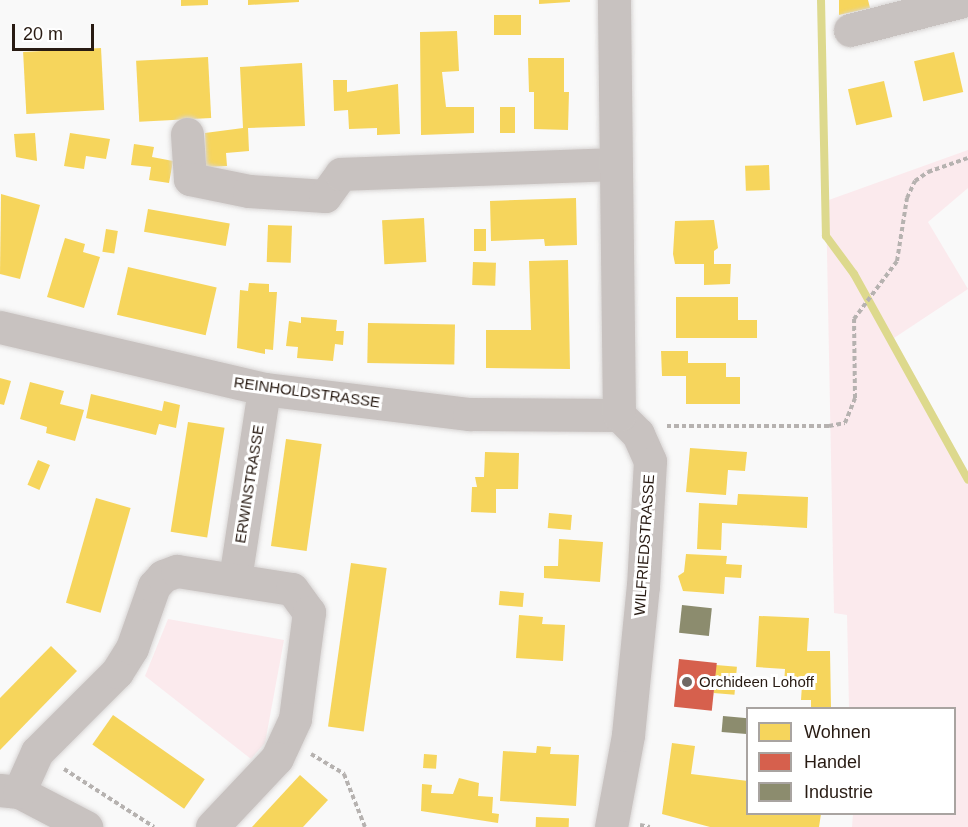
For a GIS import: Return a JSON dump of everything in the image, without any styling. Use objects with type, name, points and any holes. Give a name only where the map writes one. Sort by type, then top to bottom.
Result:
[{"type":"street","name":"WILFRIEDSTRASSE","points":[[611,827],[628,735],[643,586],[650,461],[628,425],[614,164],[614,0]]},
{"type":"street","points":[[850,30],[967,0]]},
{"type":"street","points":[[187,134],[190,179],[249,190],[325,196],[341,174],[614,164]]},
{"type":"street","name":"REINHOLDSTRASSE","points":[[0,327],[264,388],[469,414],[628,425]]},
{"type":"street","name":"ERWINSTRASSE","points":[[235,579],[264,388]]},
{"type":"street","points":[[86,827],[9,791],[37,752],[117,672],[132,648],[154,586],[163,576],[177,571],[292,589],[309,612],[295,719],[288,739],[277,758],[212,827]]},
{"type":"path","points":[[628,425],[829,426],[845,423],[854,409],[854,320],[862,304],[876,290],[901,252],[907,198],[915,181],[928,172],[968,158]]},
{"type":"path","points":[[288,739],[344,774],[365,827]]},
{"type":"path","points":[[37,752],[154,827]]},
{"type":"shaded area","points":[[968,150],[968,188],[928,222],[968,289],[894,338],[968,472],[968,827],[852,827],[853,815],[956,815],[956,707],[849,707],[847,615],[834,613],[826,201]]},
{"type":"shaded area","points":[[168,619],[284,640],[265,743],[251,759],[145,676]]},
{"type":"building: Wohnen","points":[[181,0],[208,0],[208,5],[181,6]]},
{"type":"building: Wohnen","points":[[248,0],[299,0],[299,2],[248,5]]},
{"type":"building: Wohnen","points":[[539,0],[570,0],[570,2],[539,4]]},
{"type":"building: Wohnen","points":[[839,0],[868,0],[870,8],[839,15]]},
{"type":"building: Wohnen","points":[[494,15],[521,15],[521,35],[494,35]]},
{"type":"building: Wohnen","points":[[457,31],[459,71],[442,72],[446,107],[474,107],[474,133],[421,135],[420,32]]},
{"type":"building: Wohnen","points":[[101,48],[104,110],[26,114],[23,52]]},
{"type":"building: Wohnen","points":[[954,52],[963,92],[923,101],[914,61]]},
{"type":"building: Wohnen","points":[[208,57],[211,118],[139,122],[136,61]]},
{"type":"building: Wohnen","points":[[528,58],[564,58],[564,92],[569,92],[568,130],[534,129],[534,92],[529,92]]},
{"type":"building: Wohnen","points":[[302,63],[305,126],[248,128],[249,151],[226,153],[227,166],[206,167],[205,133],[243,128],[240,67]]},
{"type":"building: Wohnen","points":[[333,80],[347,80],[347,92],[398,84],[400,134],[377,135],[377,128],[349,129],[348,110],[334,111]]},
{"type":"building: Wohnen","points":[[884,81],[892,117],[856,125],[848,89]]},
{"type":"building: Wohnen","points":[[500,107],[515,107],[515,133],[500,133]]},
{"type":"building: Wohnen","points":[[35,133],[37,161],[16,157],[14,134]]},
{"type":"building: Wohnen","points":[[70,133],[110,139],[106,159],[86,156],[84,169],[64,166]]},
{"type":"building: Wohnen","points":[[134,144],[154,147],[152,157],[173,161],[169,183],[149,180],[151,167],[131,165]]},
{"type":"building: Wohnen","points":[[769,165],[770,190],[746,191],[745,166]]},
{"type":"building: Wohnen","points":[[1,194],[40,205],[20,279],[0,274]]},
{"type":"building: Wohnen","points":[[576,198],[577,245],[545,246],[544,239],[491,241],[490,201]]},
{"type":"building: Wohnen","points":[[148,209],[230,223],[226,246],[144,232]]},
{"type":"building: Wohnen","points":[[424,218],[426,262],[384,264],[382,220]]},
{"type":"building: Wohnen","points":[[714,220],[718,248],[714,251],[714,264],[731,264],[730,284],[704,285],[704,264],[675,264],[673,254],[675,221]]},
{"type":"building: Wohnen","points":[[268,225],[292,226],[291,263],[267,262]]},
{"type":"building: Wohnen","points":[[106,229],[118,231],[114,254],[102,252]]},
{"type":"building: Wohnen","points":[[474,229],[486,229],[486,251],[474,251]]},
{"type":"building: Wohnen","points":[[65,238],[85,244],[83,252],[100,257],[84,308],[47,297]]},
{"type":"building: Wohnen","points":[[568,260],[570,369],[486,368],[486,330],[531,330],[529,261]]},
{"type":"building: Wohnen","points":[[473,262],[496,263],[495,286],[472,285]]},
{"type":"building: Wohnen","points":[[128,267],[217,287],[206,335],[117,315]]},
{"type":"building: Wohnen","points":[[249,283],[269,284],[269,292],[277,292],[273,350],[265,349],[265,354],[237,348],[240,290],[248,291]]},
{"type":"building: Wohnen","points":[[676,297],[738,297],[738,320],[757,320],[757,338],[676,338]]},
{"type":"building: Wohnen","points":[[301,317],[337,320],[336,331],[344,331],[343,345],[335,344],[333,361],[297,358],[298,347],[286,346],[289,321],[301,323]]},
{"type":"building: Wohnen","points":[[368,323],[455,325],[454,365],[367,363]]},
{"type":"building: Wohnen","points":[[661,351],[688,351],[688,363],[726,363],[726,377],[740,377],[740,404],[686,404],[686,376],[662,376]]},
{"type":"building: Wohnen","points":[[0,378],[11,381],[4,405],[0,404]]},
{"type":"building: Wohnen","points":[[30,382],[64,391],[60,404],[84,410],[75,441],[46,433],[47,427],[20,419]]},
{"type":"building: Wohnen","points":[[91,394],[162,411],[164,401],[180,405],[176,428],[159,424],[156,435],[86,418]]},
{"type":"building: Wohnen","points":[[188,422],[225,428],[207,537],[171,532]]},
{"type":"building: Wohnen","points":[[286,439],[322,444],[307,551],[271,546]]},
{"type":"building: Wohnen","points":[[690,448],[747,452],[745,471],[728,470],[726,495],[686,492]]},
{"type":"building: Wohnen","points":[[485,452],[519,453],[518,489],[496,489],[496,513],[471,512],[472,487],[477,487],[475,477],[484,477]]},
{"type":"building: Wohnen","points":[[38,460],[50,465],[39,490],[27,485]]},
{"type":"building: Wohnen","points":[[738,494],[808,497],[807,528],[722,523],[721,550],[697,549],[699,503],[737,505]]},
{"type":"building: Wohnen","points":[[96,498],[131,508],[101,613],[66,603]]},
{"type":"building: Wohnen","points":[[549,513],[572,515],[571,530],[548,528]]},
{"type":"building: Wohnen","points":[[559,539],[603,542],[600,582],[544,578],[544,566],[558,566]]},
{"type":"building: Wohnen","points":[[686,554],[727,556],[726,564],[742,565],[741,578],[725,577],[724,594],[683,591],[678,576],[684,572]]},
{"type":"building: Wohnen","points":[[351,563],[387,568],[364,731],[328,726]]},
{"type":"building: Wohnen","points":[[500,591],[524,593],[523,607],[499,605]]},
{"type":"building: Wohnen","points":[[519,615],[543,617],[542,624],[565,625],[563,661],[516,658]]},
{"type":"building: Wohnen","points":[[759,616],[809,618],[807,651],[830,651],[831,707],[811,707],[811,700],[801,700],[802,685],[784,684],[785,669],[756,667]]},
{"type":"building: Wohnen","points":[[51,646],[77,671],[0,750],[0,698]]},
{"type":"building: Wohnen","points":[[716,665],[737,667],[734,695],[714,693]]},
{"type":"building: Wohnen","points":[[113,715],[205,779],[184,809],[92,744]]},
{"type":"building: Wohnen","points":[[672,743],[695,746],[691,774],[746,781],[746,815],[821,815],[819,827],[710,827],[662,814]]},
{"type":"building: Wohnen","points":[[537,746],[551,747],[550,754],[579,755],[576,806],[500,801],[503,751],[536,753]]},
{"type":"building: Wohnen","points":[[424,754],[437,755],[436,769],[423,768]]},
{"type":"building: Wohnen","points":[[300,775],[328,800],[303,827],[252,827]]},
{"type":"building: Wohnen","points":[[459,778],[479,783],[478,796],[493,797],[492,813],[499,814],[498,823],[421,811],[422,784],[432,785],[431,793],[453,794]]},
{"type":"building: Wohnen","points":[[536,817],[569,818],[569,827],[536,827]]},
{"type":"building: Handel","points":[[679,659],[717,663],[712,711],[674,707]]},
{"type":"building: Industrie","points":[[682,605],[712,608],[709,636],[679,633]]},
{"type":"building: Industrie","points":[[723,716],[746,718],[746,734],[722,732]]},
{"type":"waterway","points":[[821,0],[826,236],[854,274],[968,480]]},
{"type":"place","name":"Orchideen Lohoff","points":[[687,682]]}]
